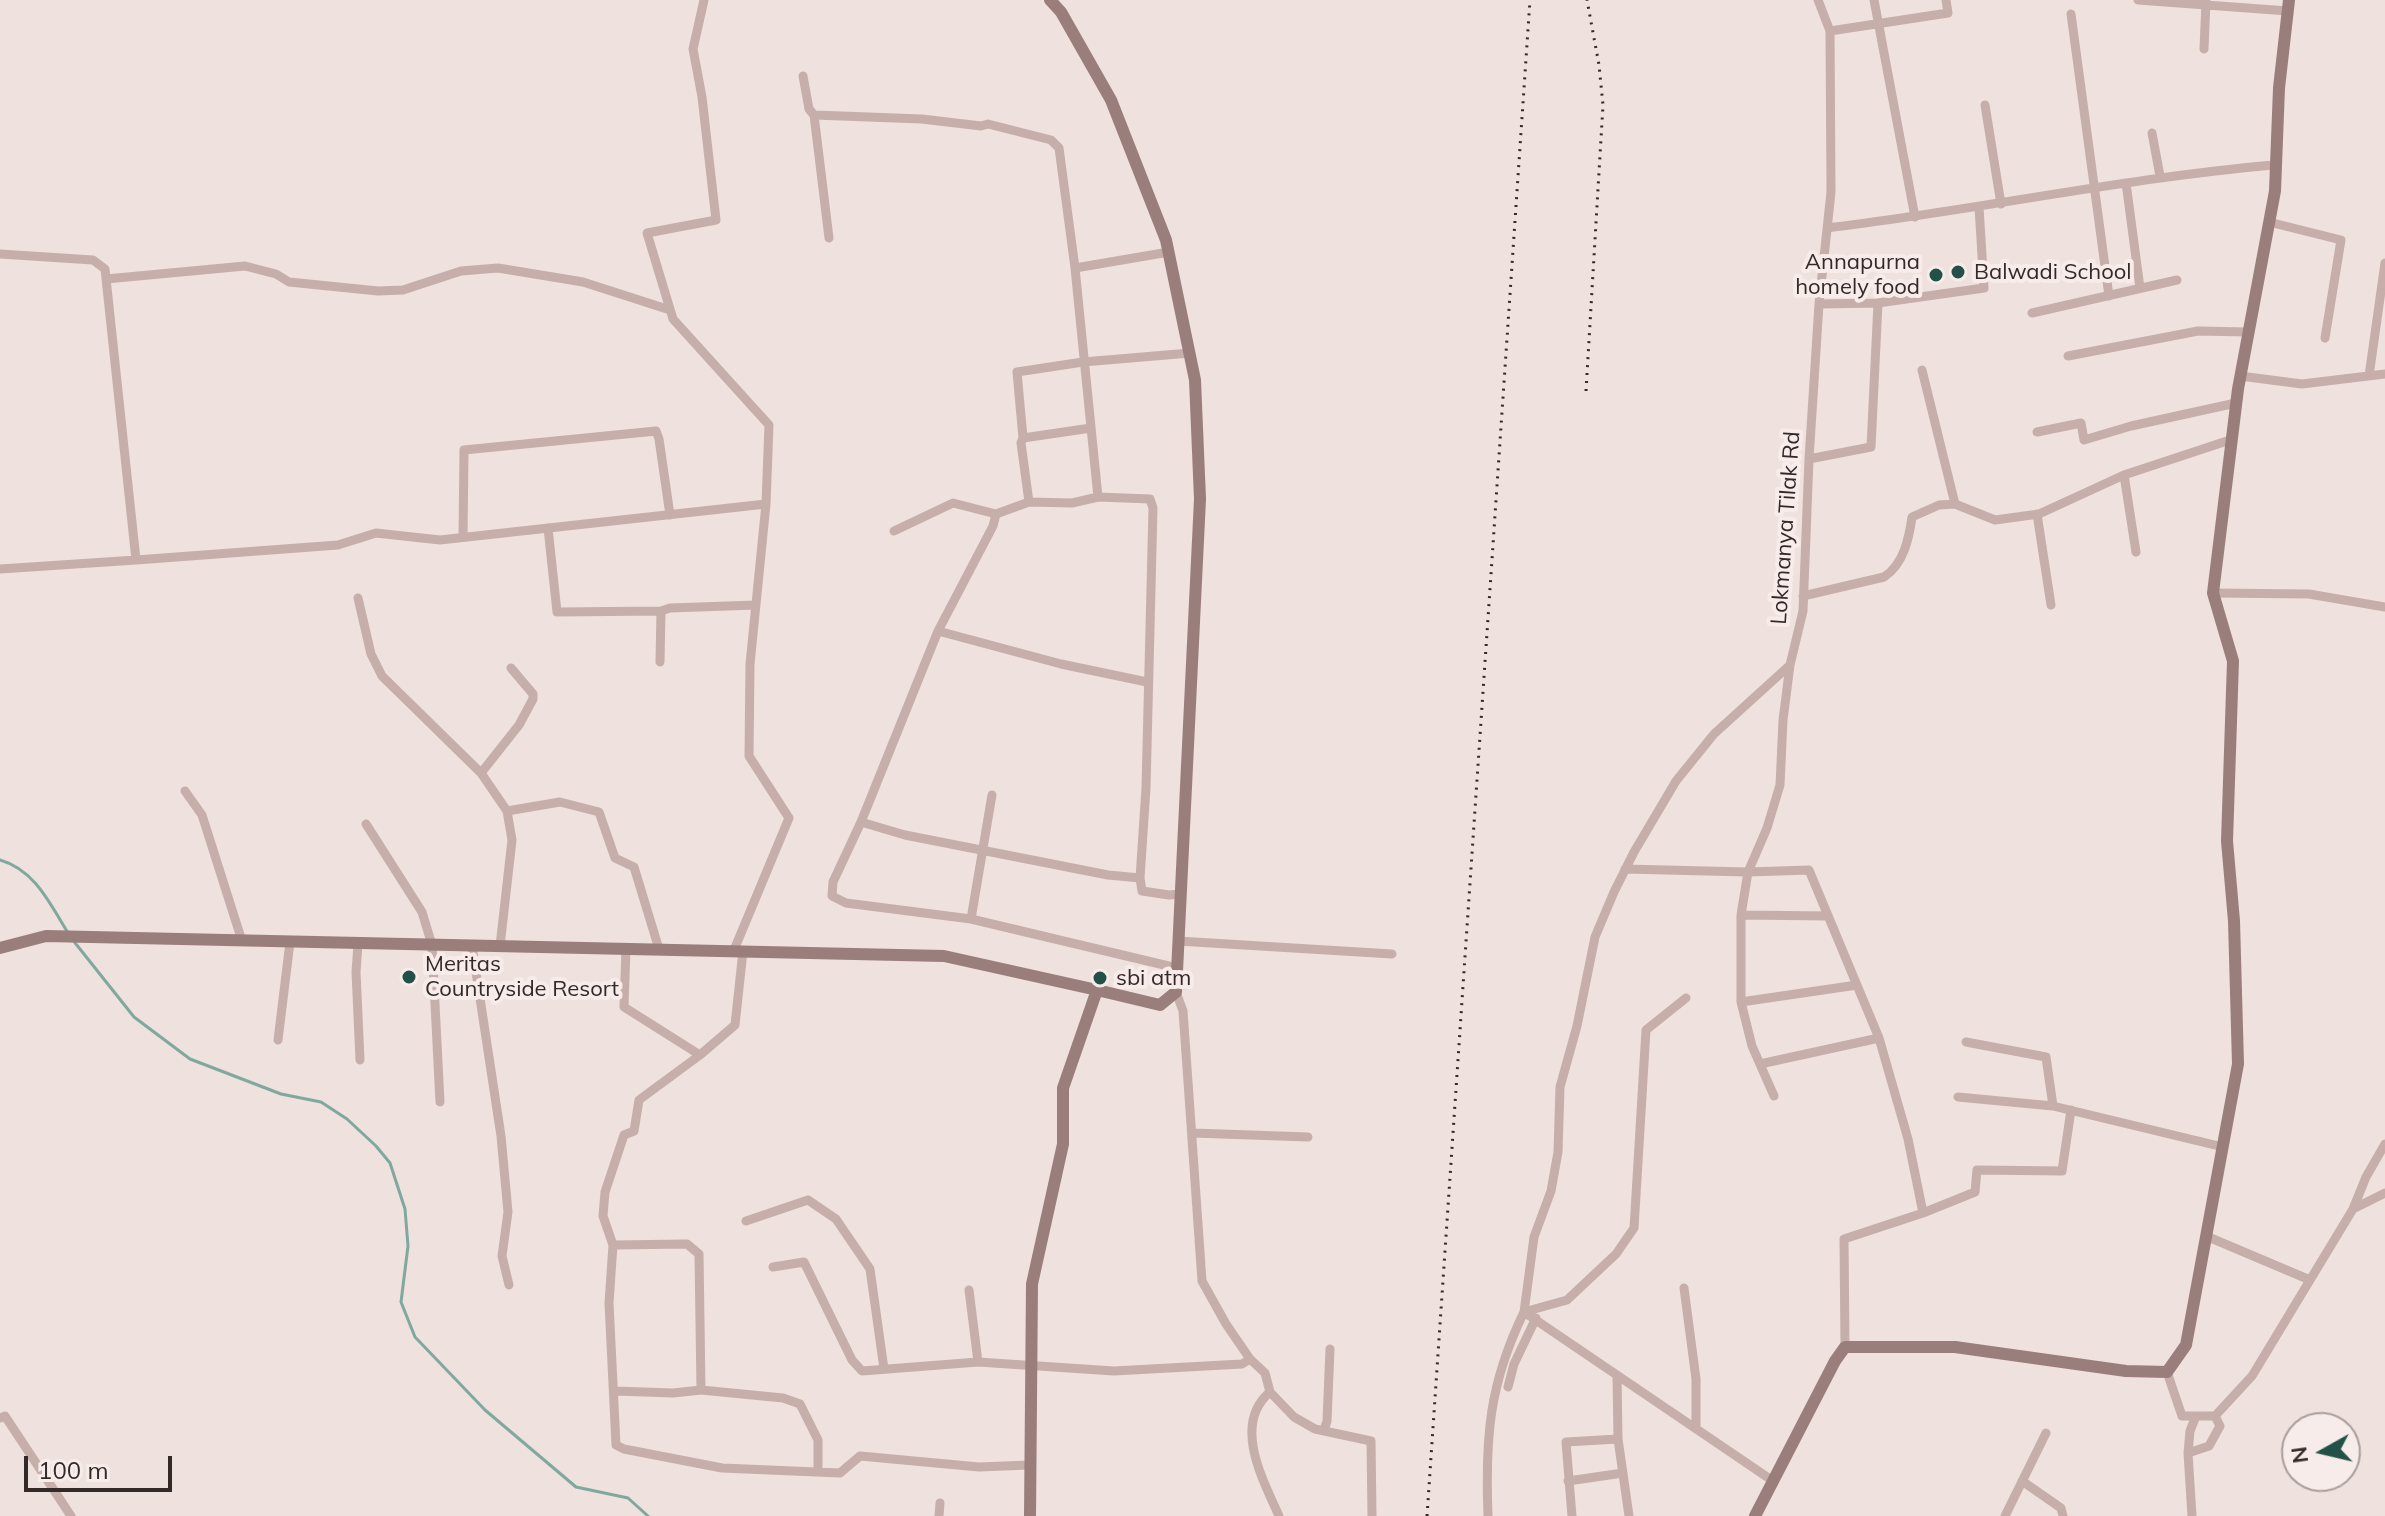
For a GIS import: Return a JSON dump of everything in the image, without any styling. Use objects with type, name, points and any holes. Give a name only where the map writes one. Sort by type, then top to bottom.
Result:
[{"type":"street","points":[[704,0],[693,49],[702,97],[716,220],[647,233],[673,319],[769,425],[766,504],[750,664],[749,756],[789,818],[738,950],[735,1025],[639,1100],[634,1131],[624,1135],[605,1192],[603,1216],[613,1245],[609,1303],[616,1445],[722,1468],[840,1473],[860,1456],[979,1467],[1030,1465]]},
{"type":"street","points":[[1050,0],[1061,12],[1111,100],[1166,240],[1195,380],[1200,499],[1176,992],[1183,1011],[1202,1281],[1226,1324],[1250,1359],[1265,1373],[1270,1392],[1294,1417],[1315,1429],[1371,1441],[1372,1516]]},
{"type":"street","name":"Lokmanya Tilak Rd","points":[[1774,1096],[1752,1046],[1741,1002],[1741,915],[1748,872],[1767,828],[1780,785],[1783,720],[1790,665],[1803,611],[1819,304],[1831,192],[1830,31],[1818,0]]},
{"type":"street","points":[[1874,0],[1915,217]]},
{"type":"street","points":[[1830,31],[1948,13],[1946,0]]},
{"type":"street","points":[[2138,0],[2288,6],[2274,165],[2275,191],[2230,440],[2213,593],[2233,661],[2227,841],[2234,921],[2238,1064],[2186,1345],[2167,1372]]},
{"type":"street","points":[[2204,49],[2206,3]]},
{"type":"street","points":[[2071,14],[2109,296]]},
{"type":"street","points":[[803,76],[809,109],[814,115],[829,238]]},
{"type":"street","points":[[1985,105],[2001,204]]},
{"type":"street","points":[[814,115],[988,124],[1051,140],[1059,148],[1075,268],[1098,497]]},
{"type":"street","points":[[2152,133],[2160,176]]},
{"type":"street","points":[[1827,228],[2001,204],[2160,176],[2274,165]]},
{"type":"street","points":[[2126,183],[2140,288]]},
{"type":"street","points":[[1819,304],[1878,303],[1984,288],[1979,207]]},
{"type":"street","points":[[2269,222],[2341,240],[2325,338]]},
{"type":"street","points":[[1075,268],[1169,252]]},
{"type":"street","points":[[0,254],[93,260],[105,269],[136,560]]},
{"type":"street","points":[[2369,376],[2385,263]]},
{"type":"street","points":[[106,279],[245,266],[276,274],[289,282],[378,291],[403,290],[461,271],[498,268],[583,282],[670,310]]},
{"type":"street","points":[[2032,313],[2177,280]]},
{"type":"street","points":[[1809,459],[1871,447],[1878,303]]},
{"type":"street","points":[[2068,356],[2198,331],[2248,332]]},
{"type":"street","points":[[1029,502],[1021,443],[1017,372],[1083,362],[1190,353]]},
{"type":"street","points":[[1922,370],[1955,504]]},
{"type":"street","points":[[2240,376],[2302,384],[2385,374]]},
{"type":"street","points":[[2037,432],[2081,423],[2084,440],[2131,426],[2236,403]]},
{"type":"street","points":[[1023,438],[1091,428]]},
{"type":"street","points":[[463,537],[464,450],[656,431],[670,515]]},
{"type":"street","points":[[1803,596],[1860,585],[1892,572],[1908,542],[1912,517],[1939,505],[1955,504],[1995,520],[2037,514],[2124,475],[2230,440]]},
{"type":"street","points":[[2124,475],[2136,552]]},
{"type":"street","points":[[894,531],[953,503],[996,514],[1029,502],[1072,503],[1098,497],[1150,499],[1153,508],[1146,788],[1140,878],[1142,891],[1180,894]]},
{"type":"street","points":[[0,569],[338,545],[376,533],[440,540],[766,504]]},
{"type":"street","points":[[996,514],[993,526],[938,631],[861,822],[833,882],[832,896],[846,903],[971,919],[1177,968]]},
{"type":"street","points":[[2037,514],[2051,605]]},
{"type":"street","points":[[548,528],[557,612],[661,611],[670,608],[756,605]]},
{"type":"street","points":[[2213,593],[2309,594],[2385,607]]},
{"type":"street","points":[[358,598],[371,654],[382,676],[481,773],[507,811],[512,840],[500,946]]},
{"type":"street","points":[[660,662],[661,611]]},
{"type":"street","points":[[938,631],[1061,664],[1147,682]]},
{"type":"street","points":[[1488,1516],[1486,1453],[1492,1401],[1512,1336],[1524,1312],[1534,1237],[1551,1191],[1558,1152],[1560,1087],[1595,937],[1625,869],[1676,781],[1714,734],[1790,665]]},
{"type":"street","points":[[481,773],[519,725],[533,699],[533,694],[511,668]]},
{"type":"street","points":[[185,791],[202,815],[242,941]]},
{"type":"street","points":[[971,919],[992,795]]},
{"type":"street","points":[[507,811],[560,802],[599,812],[615,858],[634,867],[659,949]]},
{"type":"street","points":[[861,822],[905,835],[1064,867],[1140,878]]},
{"type":"street","points":[[366,824],[422,912],[432,945],[440,1102]]},
{"type":"street","points":[[1625,869],[1809,870],[1879,1038],[1908,1139],[1923,1213]]},
{"type":"street","points":[[1741,915],[1828,916]]},
{"type":"street","points":[[0,948],[46,936],[944,956],[1160,1005],[1176,992]]},
{"type":"street","points":[[1178,941],[1392,954]]},
{"type":"street","points":[[278,1040],[290,942]]},
{"type":"street","points":[[358,944],[356,972],[360,1060]]},
{"type":"street","points":[[472,946],[501,1136],[508,1212],[502,1256],[509,1285]]},
{"type":"street","points":[[626,948],[624,1007],[700,1055]]},
{"type":"street","points":[[1741,1002],[1857,985]]},
{"type":"street","points":[[1030,1516],[1032,1284],[1063,1144],[1063,1088],[1097,990]]},
{"type":"street","points":[[1524,1312],[1567,1300],[1616,1254],[1634,1228],[1646,1030],[1686,998]]},
{"type":"street","points":[[1760,1064],[1879,1038]]},
{"type":"street","points":[[1966,1042],[2046,1057],[2053,1106]]},
{"type":"street","points":[[1958,1097],[2053,1106],[2223,1147]]},
{"type":"street","points":[[1755,1516],[1845,1347],[1844,1239],[1975,1192],[1977,1170],[2062,1171],[2071,1110]]},
{"type":"street","points":[[1193,1133],[1308,1137]]},
{"type":"street","points":[[2167,1372],[2182,1416],[2215,1416],[2252,1376],[2353,1209],[2366,1177],[2385,1144]]},
{"type":"street","points":[[2353,1209],[2385,1193]]},
{"type":"street","points":[[746,1221],[808,1200],[836,1219],[870,1269],[884,1369]]},
{"type":"street","points":[[2206,1236],[2310,1280]]},
{"type":"street","points":[[613,1245],[687,1244],[699,1254],[701,1390]]},
{"type":"street","points":[[773,1267],[804,1262],[852,1360],[862,1371],[978,1362],[1114,1371],[1242,1364],[1250,1359]]},
{"type":"street","points":[[1684,1288],[1696,1379],[1696,1429]]},
{"type":"street","points":[[969,1290],[978,1362]]},
{"type":"street","points":[[1524,1312],[1773,1481]]},
{"type":"street","points":[[1508,1387],[1514,1364],[1536,1318]]},
{"type":"street","points":[[1845,1347],[1955,1347],[2126,1371],[2167,1372]]},
{"type":"street","points":[[1324,1430],[1330,1349]]},
{"type":"street","points":[[1617,1376],[1618,1439],[1629,1516]]},
{"type":"street","points":[[615,1391],[673,1393],[701,1390],[783,1398],[800,1404],[818,1440],[818,1470]]},
{"type":"street","points":[[1270,1392],[1264,1397],[1252,1424],[1251,1442],[1279,1516]]},
{"type":"street","points":[[0,1418],[5,1416],[71,1516]]},
{"type":"street","points":[[2192,1516],[2188,1453],[2190,1431],[2196,1416]]},
{"type":"street","points":[[2188,1453],[2209,1446],[2220,1426],[2215,1416]]},
{"type":"street","points":[[2005,1516],[2046,1433]]},
{"type":"street","points":[[1572,1516],[1566,1442],[1618,1439]]},
{"type":"street","points":[[1568,1481],[1623,1473]]},
{"type":"street","points":[[2022,1481],[2061,1508],[2063,1516]]},
{"type":"street","points":[[939,1516],[940,1503]]},
{"type":"waterway","points":[[0,860],[32,880],[68,933]]},
{"type":"waterway","points":[[72,939],[134,1017],[190,1059],[281,1094],[321,1102],[347,1119],[376,1146],[390,1163],[405,1209],[408,1246],[401,1302],[415,1337],[485,1410],[576,1487],[628,1498],[648,1516]]},
{"type":"railway","points":[[1427,1516],[1530,0]]},
{"type":"railway","points":[[1586,391],[1603,105],[1587,0]]},
{"type":"place","name":"Balwadi School","points":[[1958,272]]},
{"type":"place","name":"Annapurna homely food","points":[[1936,275]]},
{"type":"place","name":"Meritas Countryside Resort","points":[[409,977]]},
{"type":"place","name":"sbi atm","points":[[1100,978]]}]
